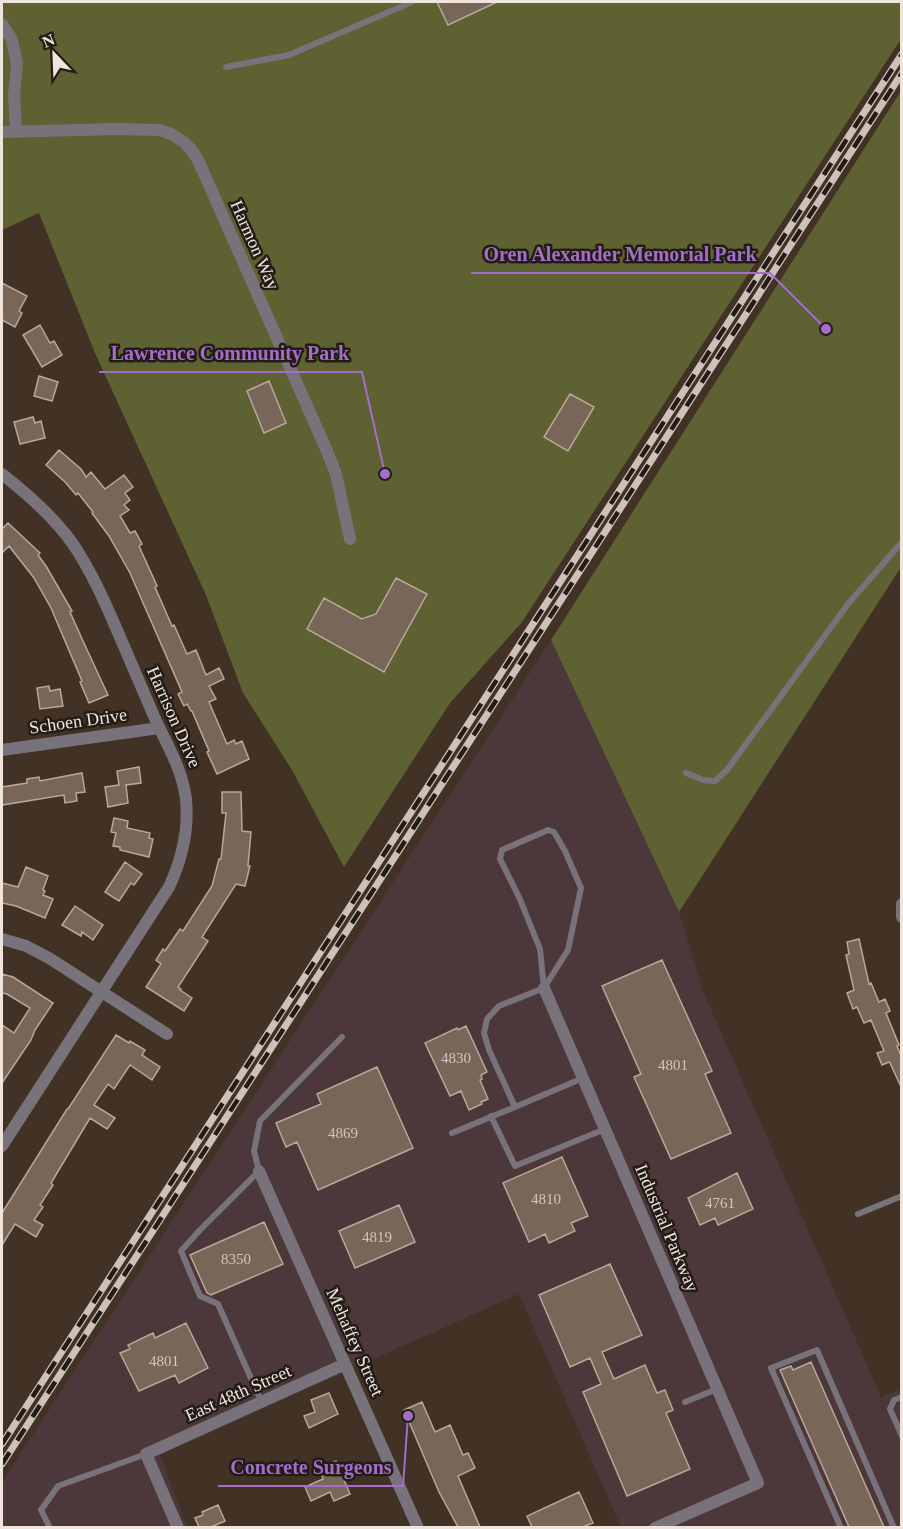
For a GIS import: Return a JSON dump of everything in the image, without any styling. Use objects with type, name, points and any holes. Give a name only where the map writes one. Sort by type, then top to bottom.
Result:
[{"type":"street","points":[[2,24],[12,40],[17,64],[14,95],[16,132]]},
{"type":"street","name":"Harmon Way","points":[[2,132],[160,130],[174,135],[193,152],[327,451],[336,474],[350,540]]},
{"type":"street","name":"Harrison Drive","points":[[2,474],[43,508],[83,560],[99,590],[182,777],[187,811],[180,861],[169,887],[2,1146]]},
{"type":"street","name":"Schoen Drive","points":[[2,750],[159,728]]},
{"type":"street","points":[[902,904],[902,917]]},
{"type":"street","points":[[2,939],[26,946],[49,958],[167,1034]]},
{"type":"street","name":"Industrial Parkway","points":[[544,988],[758,1483],[655,1527]]},
{"type":"street","name":"Mehaffey Street","points":[[259,1171],[418,1527]]},
{"type":"street","name":"East 48th Street","points":[[146,1454],[345,1364]]},
{"type":"street","points":[[146,1454],[176,1527]]},
{"type":"lane","points":[[226,67],[289,55],[412,2]]},
{"type":"lane","points":[[686,773],[703,780],[715,781],[727,770],[848,604],[902,542]]},
{"type":"lane","points":[[515,1107],[489,1050],[484,1034],[487,1019],[499,1006],[544,988],[568,950],[581,888],[565,851],[554,832],[548,830],[502,850],[500,859],[519,897],[540,949],[544,988]]},
{"type":"lane","points":[[261,1402],[218,1304],[200,1296],[181,1251],[259,1171],[254,1151],[260,1121],[342,1037]]},
{"type":"lane","points":[[452,1133],[583,1078]]},
{"type":"lane","points":[[491,1116],[514,1166],[605,1129]]},
{"type":"lane","points":[[858,1214],[902,1196]]},
{"type":"lane","points":[[841,1527],[771,1368],[817,1350],[894,1527]]},
{"type":"lane","points":[[685,1402],[717,1389]]},
{"type":"lane","points":[[902,1397],[894,1400],[890,1409],[902,1436]]},
{"type":"lane","points":[[50,1527],[41,1510],[58,1485],[146,1454]]},
{"type":"shaded area","points":[[551,640],[679,912],[703,991],[881,1397],[901,1389],[901,1527],[621,1527],[519,1294],[160,1455],[187,1527],[2,1527],[2,1482]]},
{"type":"green space","points":[[2,2],[901,2],[901,39],[522,622],[450,703],[344,867],[292,770],[243,693],[206,595],[95,353],[39,213],[2,230]]},
{"type":"green space","points":[[901,91],[901,567],[679,912],[551,640]]},
{"type":"building","points":[[437,2],[497,2],[448,25]]},
{"type":"building","points":[[2,283],[27,296],[19,311],[22,313],[15,327],[2,320]]},
{"type":"building","points":[[40,325],[50,343],[54,341],[62,355],[42,367],[23,335]]},
{"type":"building","points":[[39,376],[58,382],[52,401],[34,396]]},
{"type":"building","points":[[269,381],[286,423],[264,433],[247,391]]},
{"type":"building","points":[[570,394],[594,407],[568,451],[544,437]]},
{"type":"building","points":[[33,417],[35,423],[41,421],[45,438],[20,444],[14,422]]},
{"type":"building","points":[[59,450],[81,469],[86,477],[91,472],[105,489],[124,475],[133,487],[125,493],[130,500],[124,505],[129,510],[120,516],[130,533],[135,531],[142,544],[139,546],[157,586],[155,587],[187,654],[196,650],[206,675],[219,668],[224,679],[209,686],[216,699],[209,702],[227,744],[234,740],[236,744],[242,741],[249,759],[217,774],[192,711],[187,704],[184,706],[178,694],[182,692],[130,573],[93,512],[78,493],[76,495],[46,465]]},
{"type":"building","points":[[8,523],[40,553],[38,555],[72,611],[70,612],[108,695],[89,703],[51,608],[34,578],[9,546],[2,553],[2,529]]},
{"type":"building","points":[[396,578],[427,594],[384,672],[307,629],[324,598],[362,619],[376,614]]},
{"type":"building","points":[[49,686],[50,691],[60,689],[63,706],[40,709],[37,688]]},
{"type":"building","points":[[139,767],[141,783],[126,785],[128,803],[108,807],[105,787],[119,785],[117,771]]},
{"type":"building","points":[[82,773],[85,792],[76,793],[77,801],[65,803],[64,795],[2,805],[2,787],[27,783],[27,779],[39,777],[40,781]]},
{"type":"building","points":[[222,792],[241,792],[242,831],[251,832],[248,866],[250,866],[245,886],[236,884],[202,937],[208,941],[178,987],[192,998],[184,1011],[146,987],[161,964],[156,960],[163,949],[165,951],[180,929],[183,931],[212,886],[219,859],[221,859],[226,813],[222,813]]},
{"type":"building","points":[[114,818],[128,821],[127,828],[150,833],[149,838],[153,839],[149,857],[113,846],[116,833],[111,832]]},
{"type":"building","points":[[125,862],[142,874],[134,885],[131,883],[119,901],[105,892]]},
{"type":"building","points":[[26,867],[48,876],[43,895],[53,899],[45,918],[2,903],[2,883],[18,887]]},
{"type":"building","points":[[75,906],[103,925],[93,940],[82,932],[81,936],[62,925]]},
{"type":"building","points":[[859,939],[869,984],[871,983],[879,1002],[885,999],[890,1011],[886,1013],[902,1058],[902,1089],[890,1063],[882,1065],[877,1053],[884,1051],[871,1020],[864,1023],[857,1007],[853,1009],[847,993],[854,990],[846,955],[849,954],[847,942]]},
{"type":"building","points":[[662,960],[712,1071],[705,1074],[731,1133],[671,1159],[634,1077],[641,1074],[602,986]]},
{"type":"building","points":[[2,974],[13,977],[53,1003],[2,1083],[2,1025],[14,1033],[30,1008],[2,993]]},
{"type":"building","points":[[466,1026],[487,1072],[481,1075],[480,1080],[488,1099],[469,1110],[461,1091],[450,1096],[425,1043]]},
{"type":"building","points":[[116,1035],[145,1050],[142,1055],[160,1067],[152,1080],[130,1065],[114,1089],[108,1084],[94,1105],[115,1118],[107,1129],[90,1118],[40,1205],[43,1207],[34,1220],[43,1225],[36,1237],[15,1224],[2,1245],[2,1213]]},
{"type":"building","points":[[377,1067],[413,1148],[318,1190],[297,1142],[286,1147],[276,1123],[321,1104],[317,1094]]},
{"type":"building","points":[[562,1157],[588,1216],[571,1223],[575,1231],[549,1243],[545,1234],[529,1242],[503,1183]]},
{"type":"building","points":[[737,1173],[753,1209],[718,1225],[715,1218],[700,1225],[688,1198]]},
{"type":"building","points":[[399,1205],[415,1242],[355,1268],[339,1231]]},
{"type":"building","points":[[264,1222],[283,1264],[211,1295],[207,1293],[190,1255]]},
{"type":"building","points":[[610,1264],[642,1335],[602,1352],[614,1379],[645,1365],[657,1393],[665,1390],[673,1410],[666,1413],[690,1469],[627,1496],[583,1392],[601,1384],[590,1358],[570,1367],[539,1295]]},
{"type":"building","points":[[186,1323],[208,1368],[179,1383],[175,1375],[139,1391],[120,1353],[130,1349],[128,1345],[153,1333],[155,1338]]},
{"type":"building","points":[[811,1362],[884,1527],[849,1527],[780,1370],[791,1366],[793,1370]]},
{"type":"building","points":[[329,1393],[338,1414],[309,1428],[304,1416],[315,1412],[311,1400]]},
{"type":"building","points":[[422,1402],[435,1432],[450,1425],[463,1455],[468,1453],[475,1468],[458,1476],[480,1527],[458,1527],[439,1492],[404,1410]]},
{"type":"building","points":[[336,1461],[350,1494],[334,1501],[330,1492],[311,1501],[305,1487],[323,1479],[319,1468]]},
{"type":"building","points":[[579,1492],[593,1523],[582,1527],[532,1527],[527,1516]]},
{"type":"building","points":[[218,1505],[225,1521],[211,1527],[199,1527],[195,1518]]},
{"type":"railway","points":[[2,1444],[902,54]]},
{"type":"railway","points":[[2,1464],[902,73]]},
{"type":"place","name":"Oren Alexander Memorial Park","points":[[826,329]]},
{"type":"place","name":"Lawrence Community Park","points":[[385,474]]},
{"type":"place","name":"Concrete Surgeons","points":[[408,1416]]}]
